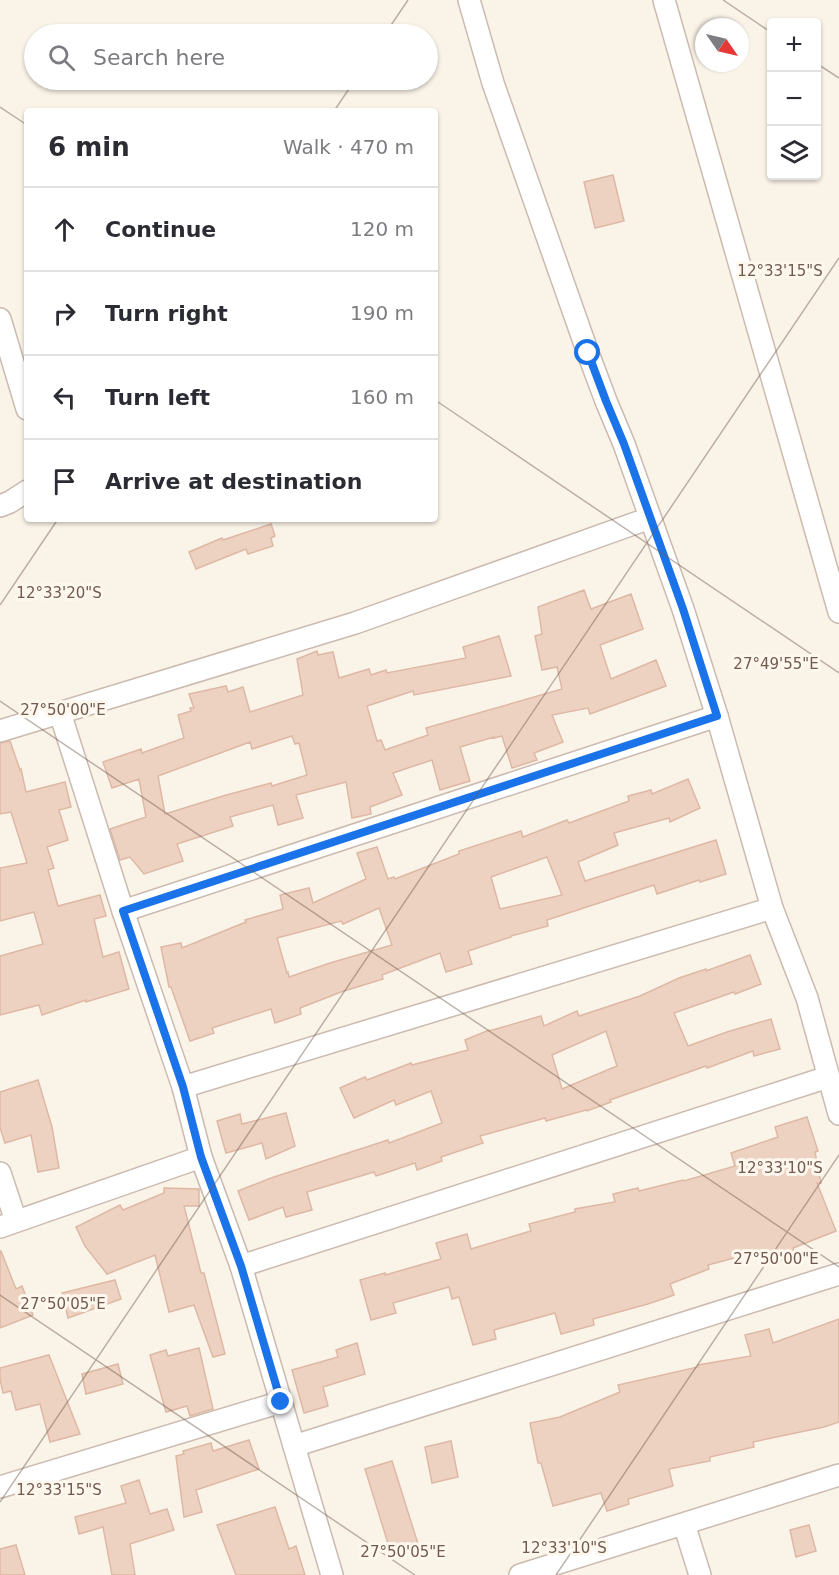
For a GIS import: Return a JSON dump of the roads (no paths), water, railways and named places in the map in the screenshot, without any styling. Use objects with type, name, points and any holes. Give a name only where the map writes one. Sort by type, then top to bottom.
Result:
[{"type":"street","points":[[469,0],[493,82],[588,353],[624,444],[683,609],[717,716],[772,908],[807,998],[839,1114]]},
{"type":"street","points":[[664,0],[839,612]]},
{"type":"street","points":[[0,319],[24,399]]},
{"type":"street","points":[[0,506],[24,493]]},
{"type":"street","points":[[0,730],[355,623],[650,518]]},
{"type":"street","points":[[60,713],[123,911],[183,1087],[201,1157],[241,1266],[332,1575]]},
{"type":"street","points":[[123,911],[717,716]]},
{"type":"street","points":[[183,1087],[772,908]]},
{"type":"street","points":[[241,1266],[828,1077]]},
{"type":"street","points":[[0,1173],[8,1224],[201,1157]]},
{"type":"street","points":[[294,1446],[839,1274]]},
{"type":"street","points":[[0,1487],[281,1402]]},
{"type":"street","points":[[520,1575],[839,1475]]},
{"type":"street","points":[[684,1524],[700,1575]]}]
